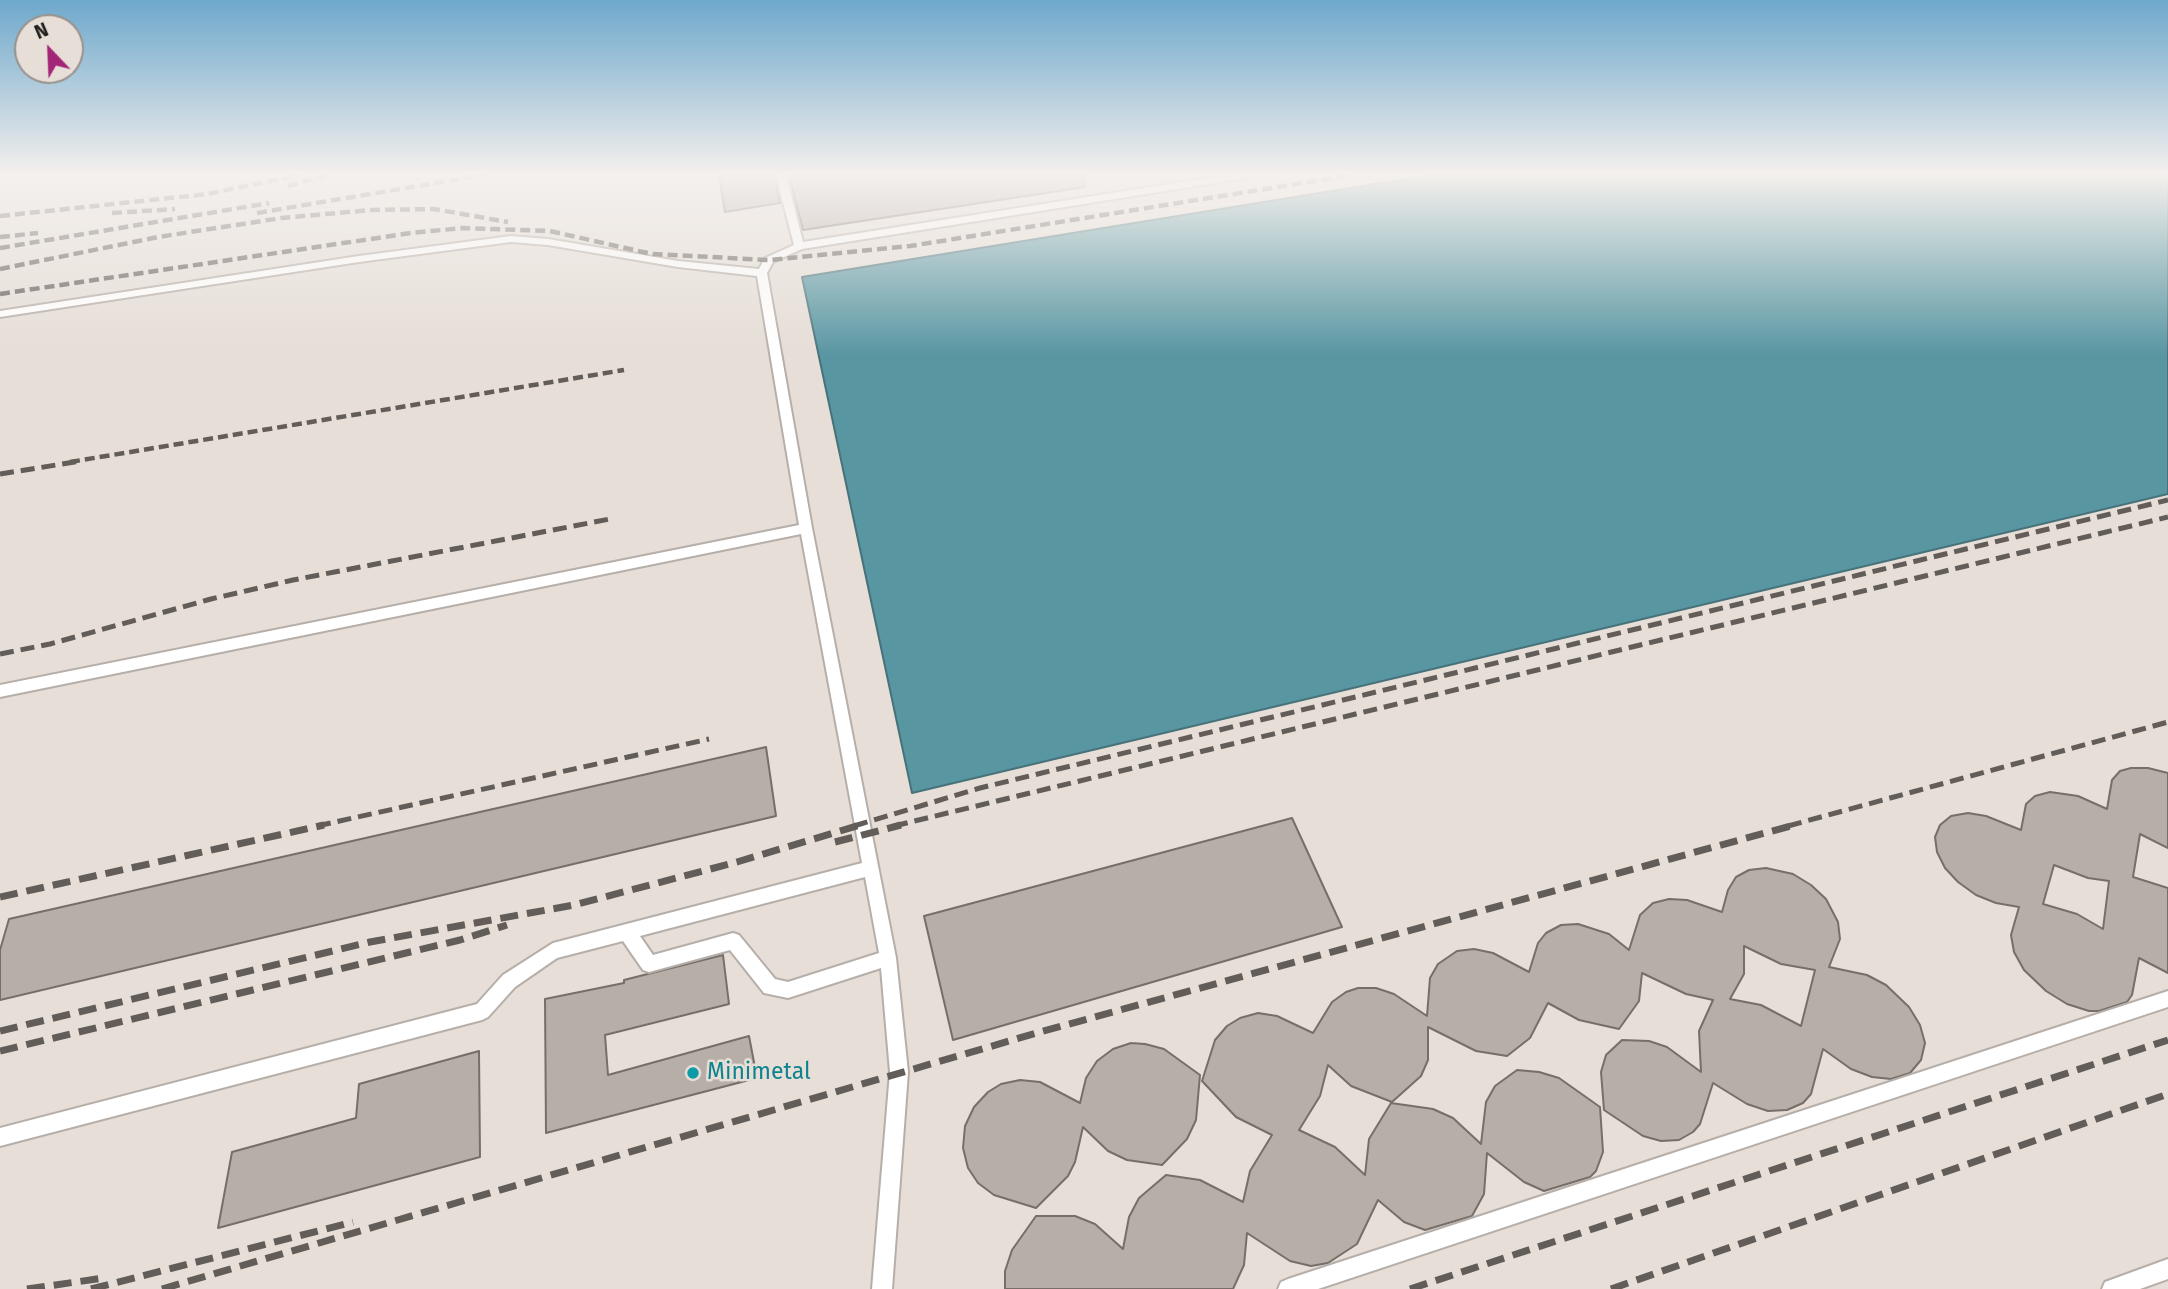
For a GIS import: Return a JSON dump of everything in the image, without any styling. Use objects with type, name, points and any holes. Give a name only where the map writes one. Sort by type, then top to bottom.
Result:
[{"type":"lane","points":[[796,235],[799,246]]},
{"type":"lane","points":[[867,235],[799,246],[769,260],[762,273],[806,528],[888,958],[899,1072],[882,1289]]},
{"type":"lane","points":[[0,314],[359,259],[511,239],[548,242],[678,264],[762,273]]},
{"type":"lane","points":[[0,691],[806,528]]},
{"type":"lane","points":[[0,1137],[482,1011],[509,981],[553,951],[872,868]]},
{"type":"lane","points":[[627,932],[649,964],[733,942],[770,987],[788,990],[888,958]]},
{"type":"lane","points":[[1288,1289],[2168,999]]},
{"type":"lane","points":[[2112,1289],[2168,1269]]},
{"type":"water","points":[[1060,235],[2168,235],[2168,494],[912,793],[802,277]]},
{"type":"building","points":[[766,747],[776,816],[0,1000],[0,950],[9,919]]},
{"type":"building","points":[[2148,768],[2168,773],[2168,848],[2140,834],[2133,877],[2168,888],[2168,973],[2139,958],[2132,995],[2127,1002],[2099,1011],[2089,1011],[2067,1004],[2046,991],[2024,970],[2014,952],[2011,935],[2019,907],[1996,903],[1976,895],[1958,882],[1945,868],[1937,852],[1935,837],[1940,825],[1951,816],[1968,813],[1986,816],[2021,830],[2026,804],[2035,796],[2050,792],[2078,796],[2107,809],[2112,780],[2120,771]],"holes":[[[2054,865],[2088,878],[2109,881],[2103,929],[2077,914],[2043,904]]]},
{"type":"building","points":[[1292,818],[1342,927],[953,1040],[924,916]]},
{"type":"building","points":[[1766,868],[1793,874],[1811,885],[1826,899],[1838,922],[1840,939],[1829,967],[1867,975],[1886,985],[1909,1007],[1920,1025],[1925,1043],[1921,1060],[1910,1073],[1891,1079],[1872,1077],[1851,1069],[1823,1049],[1811,1094],[1803,1103],[1787,1110],[1768,1111],[1747,1104],[1713,1083],[1700,1124],[1693,1132],[1679,1140],[1661,1141],[1643,1136],[1604,1110],[1601,1072],[1606,1055],[1622,1040],[1649,1041],[1667,1047],[1701,1072],[1699,1031],[1713,1000],[1686,994],[1642,973],[1639,1001],[1619,1029],[1579,1020],[1548,1003],[1530,1038],[1507,1056],[1476,1051],[1428,1027],[1428,1060],[1421,1076],[1392,1102],[1351,1086],[1328,1065],[1320,1096],[1299,1130],[1335,1147],[1365,1175],[1369,1139],[1391,1103],[1433,1109],[1453,1118],[1481,1144],[1486,1102],[1495,1086],[1517,1070],[1539,1072],[1559,1078],[1600,1107],[1603,1152],[1596,1171],[1590,1177],[1544,1191],[1524,1182],[1487,1153],[1484,1194],[1472,1216],[1425,1230],[1404,1222],[1378,1200],[1357,1244],[1328,1263],[1311,1266],[1290,1261],[1247,1233],[1244,1265],[1233,1289],[1005,1289],[1005,1271],[1012,1250],[1036,1216],[1075,1216],[1095,1224],[1123,1249],[1129,1217],[1139,1198],[1166,1175],[1200,1180],[1243,1202],[1250,1171],[1272,1135],[1236,1117],[1202,1081],[1215,1040],[1227,1026],[1240,1018],[1258,1013],[1277,1016],[1313,1033],[1332,1002],[1346,992],[1358,988],[1376,988],[1394,994],[1427,1016],[1430,978],[1438,964],[1457,951],[1474,949],[1493,953],[1529,972],[1538,943],[1546,933],[1561,925],[1578,924],[1609,934],[1629,950],[1640,915],[1653,903],[1669,899],[1687,900],[1722,912],[1728,890],[1736,877],[1749,870]],"holes":[[[1744,946],[1781,964],[1815,970],[1801,1026],[1761,1005],[1730,999],[1744,974]]]},
{"type":"building","points":[[723,955],[729,1004],[605,1035],[608,1075],[749,1036],[757,1078],[546,1133],[545,999],[624,983],[624,980]]},
{"type":"building","points":[[1131,1043],[1164,1049],[1200,1075],[1196,1120],[1187,1139],[1162,1165],[1127,1160],[1108,1151],[1083,1127],[1075,1162],[1068,1176],[1036,1208],[994,1195],[978,1183],[968,1168],[963,1148],[965,1126],[974,1107],[988,1092],[1001,1084],[1020,1080],[1040,1082],[1080,1103],[1086,1078],[1097,1061],[1113,1049]]},
{"type":"building","points":[[479,1051],[480,1157],[218,1228],[232,1152],[356,1118],[359,1084]]},
{"type":"railway","points":[[0,237],[18,235]]},
{"type":"railway","points":[[0,248],[77,235]]},
{"type":"railway","points":[[0,269],[170,235]]},
{"type":"railway","points":[[0,294],[396,235]]},
{"type":"railway","points":[[568,235],[652,254],[769,260],[910,246],[978,235]]},
{"type":"railway","points":[[70,462],[624,370]]},
{"type":"railway","points":[[0,474],[81,461]]},
{"type":"railway","points":[[854,826],[980,788],[2168,500]]},
{"type":"railway","points":[[894,826],[2168,517]]},
{"type":"railway","points":[[0,654],[50,644],[211,599],[293,580],[610,519]]},
{"type":"railway","points":[[1788,826],[2168,722]]},
{"type":"railway","points":[[317,826],[709,739]]},
{"type":"railway","points":[[0,897],[324,825]]},
{"type":"railway","points":[[0,1031],[370,942],[574,905],[737,862],[860,825]]},
{"type":"railway","points":[[835,842],[901,825]]},
{"type":"railway","points":[[162,1289],[1040,1032],[1794,825]]},
{"type":"railway","points":[[0,1051],[460,940],[507,925]]},
{"type":"railway","points":[[1410,1289],[2168,1040]]},
{"type":"railway","points":[[1611,1289],[2168,1094]]},
{"type":"railway","points":[[91,1289],[353,1222]]},
{"type":"railway","points":[[27,1289],[104,1278]]},
{"type":"place","name":"Minimetal","points":[[693,1073]]}]
